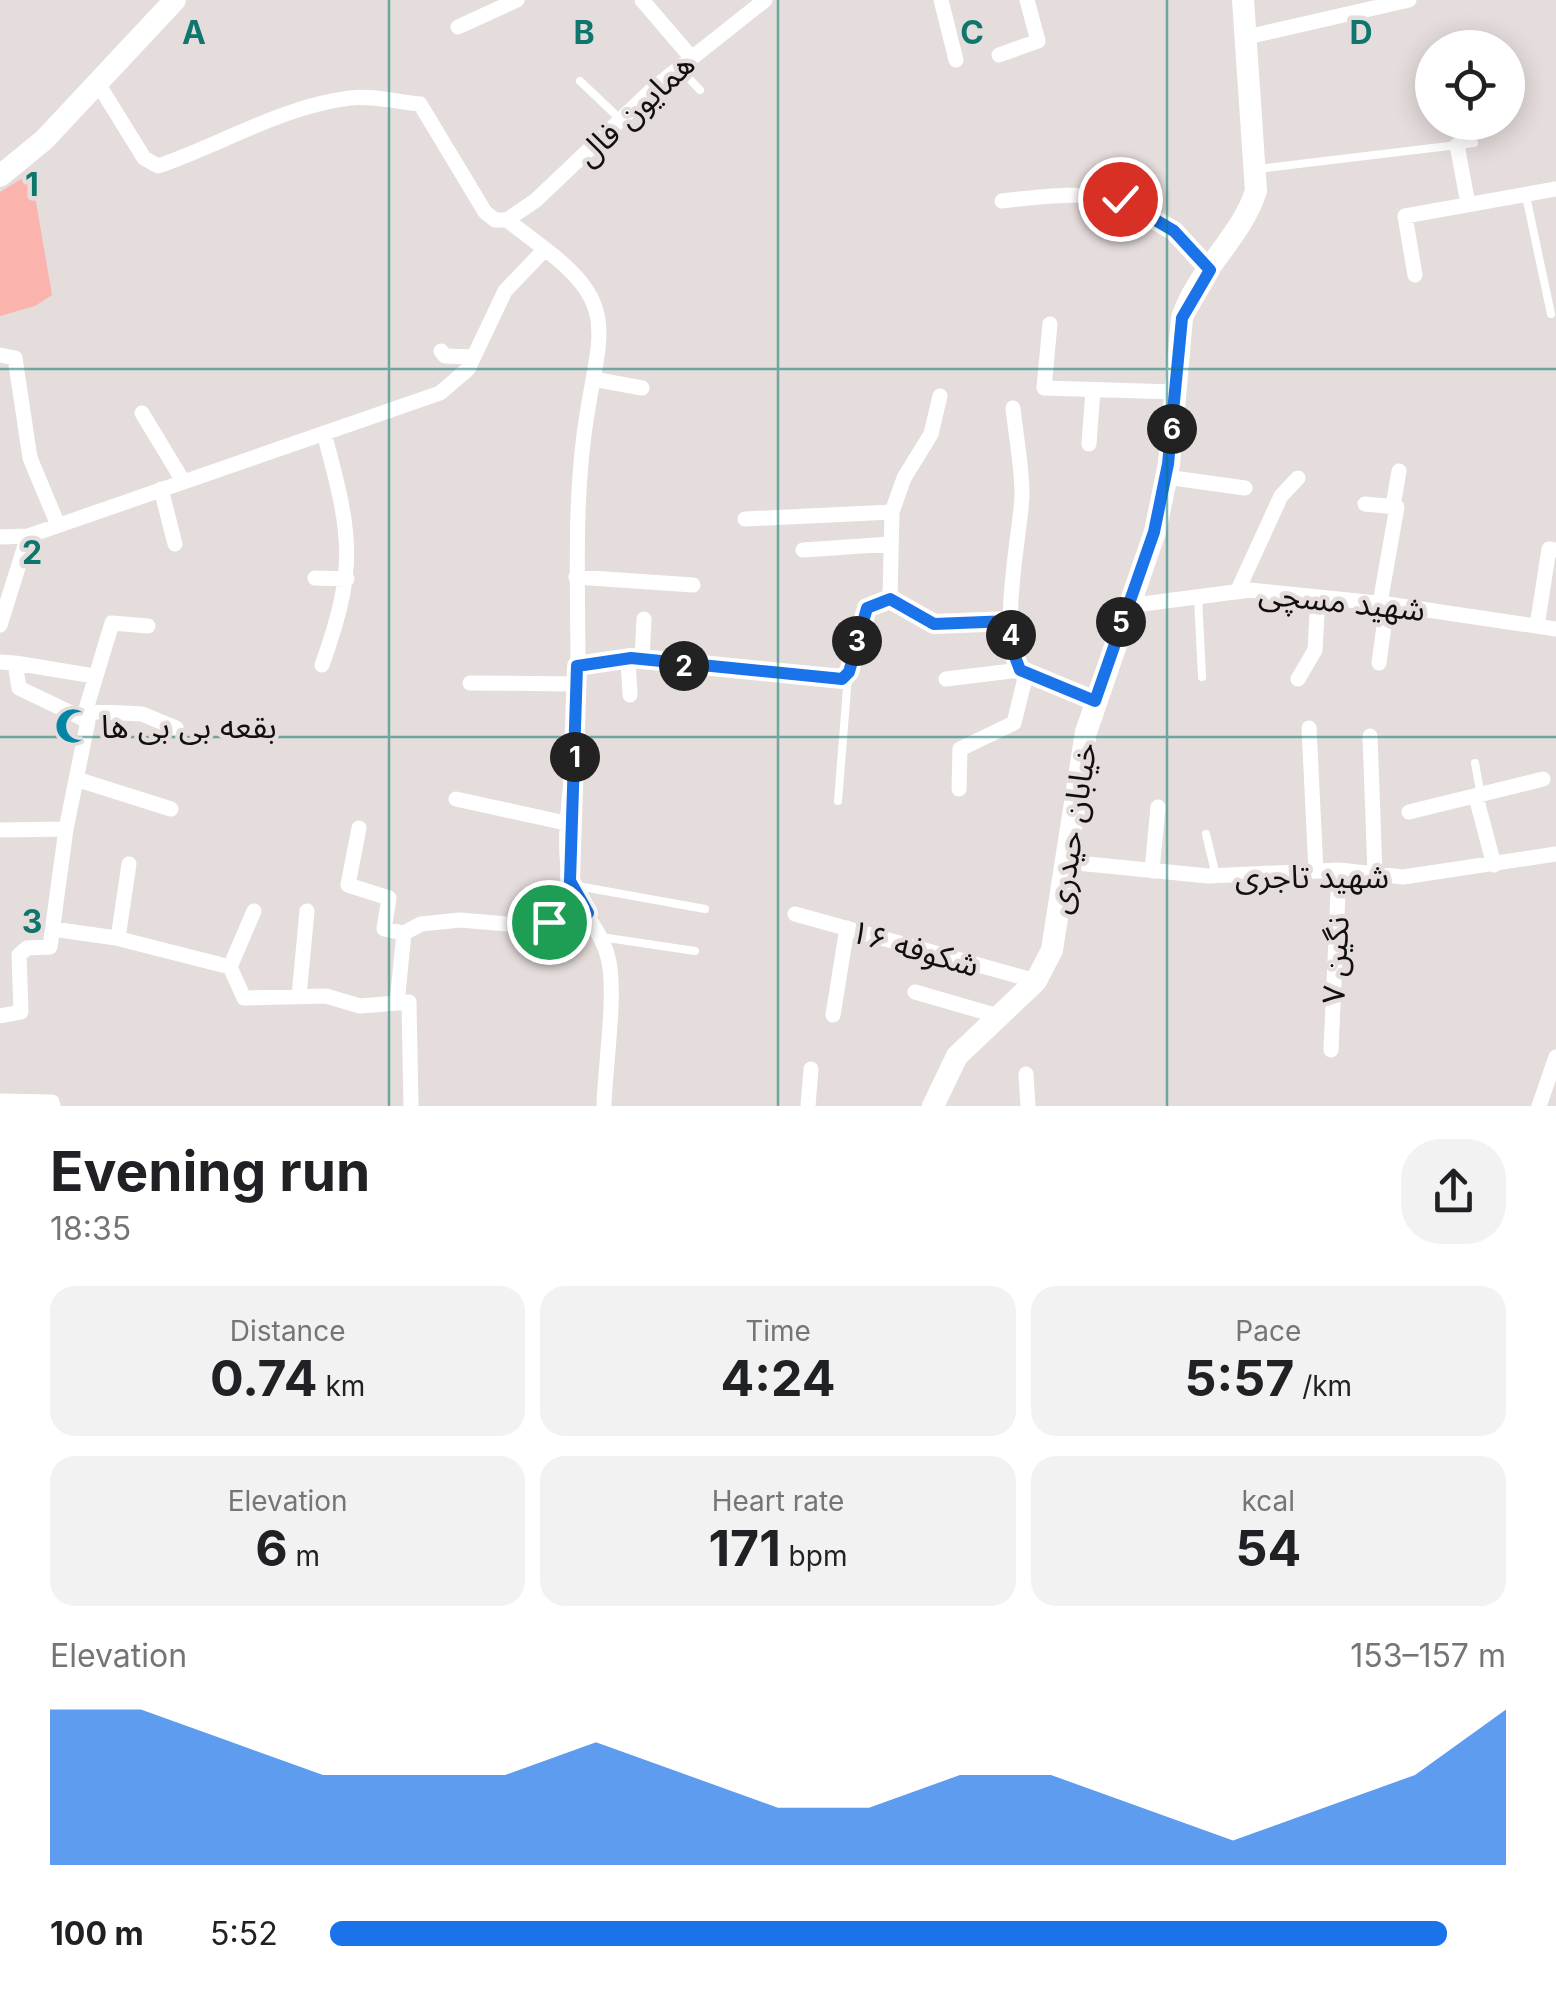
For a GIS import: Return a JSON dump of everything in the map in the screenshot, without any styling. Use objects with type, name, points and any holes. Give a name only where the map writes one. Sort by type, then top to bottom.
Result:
[{"type":"street","points":[[0,176],[44,140],[175,0]]},
{"type":"street","points":[[458,27],[517,0]]},
{"type":"street","points":[[642,0],[685,62]]},
{"type":"street","name":"همایون فال","points":[[507,220],[536,200],[685,62],[765,0]]},
{"type":"street","points":[[942,0],[956,60]]},
{"type":"street","points":[[1000,55],[1038,41],[1027,0]]},
{"type":"street","name":"خیابان حیدری","points":[[933,1106],[957,1056],[1036,981],[1056,936],[1086,732],[1154,532],[1166,477],[1182,318],[1248,214],[1258,169],[1244,0]]},
{"type":"street","points":[[1247,38],[1409,0]]},
{"type":"street","points":[[96,82],[144,158],[158,166],[216,146],[265,122],[351,97],[420,104],[484,212],[496,220],[507,220],[545,249],[578,277],[596,300],[602,324],[581,446],[576,577],[578,684],[570,824],[572,885],[600,936],[609,964],[604,1106]]},
{"type":"street","points":[[1457,145],[1468,204]]},
{"type":"street","points":[[1415,275],[1405,216],[1556,189]]},
{"type":"street","points":[[1002,201],[1080,194],[1120,199],[1174,231],[1210,270]]},
{"type":"street","points":[[0,537],[28,536],[440,392],[455,384],[473,357],[505,291],[545,249]]},
{"type":"street","points":[[1050,324],[1044,388],[1175,392]]},
{"type":"street","points":[[441,351],[451,357],[473,357]]},
{"type":"street","points":[[0,355],[15,358],[30,458],[58,524]]},
{"type":"street","points":[[594,379],[642,388]]},
{"type":"street","points":[[1089,444],[1092,390]]},
{"type":"street","points":[[890,599],[892,512],[904,478],[931,434],[940,396]]},
{"type":"street","points":[[959,788],[960,749],[1014,724],[1023,672],[1011,646],[1010,621],[1022,490],[1013,408]]},
{"type":"street","points":[[142,413],[184,482]]},
{"type":"street","points":[[322,666],[345,601],[349,553],[343,504],[324,433]]},
{"type":"street","points":[[1380,663],[1399,471]]},
{"type":"street","points":[[1166,477],[1245,488]]},
{"type":"street","points":[[1237,592],[1281,496],[1298,478]]},
{"type":"street","points":[[161,489],[174,544]]},
{"type":"street","points":[[1366,504],[1393,506]]},
{"type":"street","points":[[745,519],[892,512]]},
{"type":"street","points":[[0,625],[28,536]]},
{"type":"street","points":[[803,550],[891,544]]},
{"type":"street","points":[[1537,626],[1549,549],[1556,550]]},
{"type":"street","points":[[576,577],[693,585]]},
{"type":"street","points":[[315,578],[347,579]]},
{"type":"street","name":"شهید مسچی","points":[[1127,606],[1237,592],[1384,604],[1556,629]]},
{"type":"street","points":[[1298,678],[1314,650],[1318,597]]},
{"type":"street","points":[[577,666],[635,660],[842,679],[849,672],[867,608],[890,599]]},
{"type":"street","points":[[890,599],[934,624],[1010,621]]},
{"type":"street","points":[[630,696],[644,619]]},
{"type":"street","points":[[0,1016],[21,1012],[18,955],[27,948],[50,947],[66,829],[88,722],[84,715],[112,623],[148,626]]},
{"type":"street","points":[[8,663],[94,676]]},
{"type":"street","points":[[8,663],[19,688],[84,715],[142,714],[176,728]]},
{"type":"street","points":[[946,679],[1023,672],[1095,701]]},
{"type":"street","points":[[470,683],[578,684]]},
{"type":"street","points":[[1309,728],[1316,871]]},
{"type":"street","points":[[1370,736],[1375,874]]},
{"type":"street","points":[[76,779],[171,809]]},
{"type":"street","points":[[1409,812],[1544,779]]},
{"type":"street","points":[[1478,796],[1494,865]]},
{"type":"street","points":[[456,799],[570,824]]},
{"type":"street","points":[[1152,871],[1158,807]]},
{"type":"street","points":[[360,828],[348,885],[388,898],[384,929],[404,933],[421,924],[460,920],[520,925],[588,913]]},
{"type":"street","points":[[0,830],[66,829]]},
{"type":"street","name":"شهید تاجری","points":[[1067,862],[1216,876],[1339,870],[1437,874],[1556,854]]},
{"type":"street","points":[[118,938],[129,864]]},
{"type":"street","name":"نگین ۷","points":[[1331,1050],[1339,870]]},
{"type":"street","points":[[254,911],[230,967],[244,998],[336,998],[360,1006],[409,1002],[411,1106]]},
{"type":"street","points":[[299,996],[307,911]]},
{"type":"street","name":"شکوفه ۱۶","points":[[794,914],[1036,981]]},
{"type":"street","points":[[52,928],[118,938],[230,967]]},
{"type":"street","points":[[833,1015],[847,928]]},
{"type":"street","points":[[397,1003],[404,933]]},
{"type":"street","points":[[915,992],[998,1016]]},
{"type":"street","points":[[1539,1106],[1556,1057]]},
{"type":"street","points":[[808,1106],[811,1068]]},
{"type":"street","points":[[1026,1074],[1028,1106]]},
{"type":"street","points":[[0,1100],[52,1102],[52,1106]]},
{"type":"lane","points":[[685,62],[700,90]]},
{"type":"lane","points":[[580,82],[622,120]]},
{"type":"lane","points":[[1258,169],[1474,143]]},
{"type":"lane","points":[[1526,194],[1552,314]]},
{"type":"lane","points":[[1198,597],[1202,677]]},
{"type":"lane","points":[[838,801],[849,672]]},
{"type":"lane","points":[[1475,763],[1478,796]]},
{"type":"lane","points":[[1206,834],[1216,876]]},
{"type":"lane","points":[[572,885],[705,909]]},
{"type":"lane","points":[[600,936],[695,951]]},
{"type":"shaded area","points":[[31,173],[52,295],[35,306],[0,316],[0,192]]},
{"type":"place","name":"بقعه بی بی ها","points":[[73,726]]},
{"type":"route","points":[[549,922],[588,913],[570,881],[577,666],[631,658],[842,679],[849,672],[867,608],[874,602],[890,599],[934,624],[1010,621],[1011,646],[1020,670],[1095,701],[1154,532],[1168,464],[1182,318],[1190,298],[1210,270],[1174,231],[1120,199]]}]
